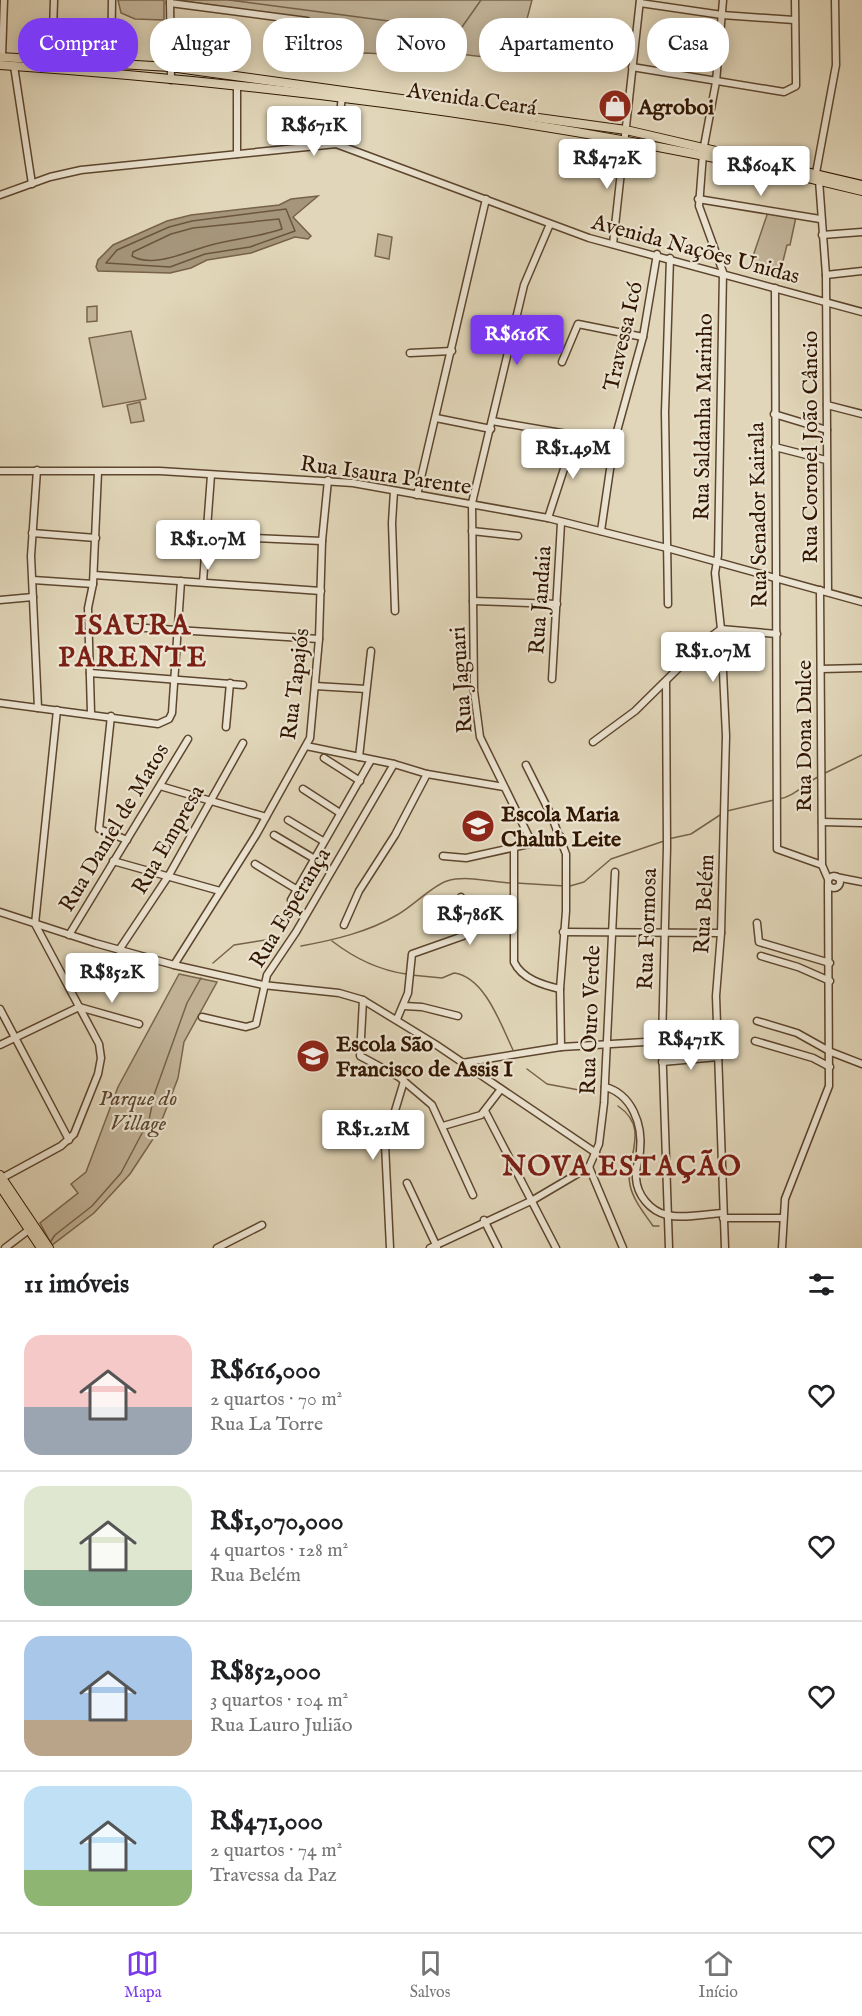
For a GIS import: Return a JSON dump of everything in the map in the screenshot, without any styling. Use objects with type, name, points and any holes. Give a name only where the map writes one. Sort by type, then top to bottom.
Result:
[{"type":"main road","name":"Avenida Ceará","points":[[1,60],[18,60]]},
{"type":"main road","name":"Avenida Ceará","points":[[1,60],[14,66],[342,97],[704,150]]},
{"type":"main road","name":"Avenida Ceará","points":[[214,72],[626,130],[817,177],[862,191]]},
{"type":"main road","points":[[211,83],[215,78],[231,74]]},
{"type":"main road","points":[[249,87],[259,84],[264,79]]},
{"type":"main road","name":"Avenida Ceará","points":[[817,177],[862,184]]},
{"type":"main road","points":[[1,1180],[35,1233],[49,1248]]},
{"type":"main road","points":[[35,1233],[41,1248]]},
{"type":"street","points":[[1,60],[4,0]]},
{"type":"street","points":[[53,18],[54,0]]},
{"type":"street","points":[[112,0],[112,18]]},
{"type":"street","points":[[723,0],[716,82],[698,199],[700,212],[723,272]]},
{"type":"street","points":[[635,68],[716,82],[784,92],[791,91],[796,86],[795,0]]},
{"type":"street","name":"Rua Coronel João Câncio","points":[[828,592],[826,275],[817,177],[836,65],[835,0]]},
{"type":"street","points":[[170,18],[170,1],[286,18]]},
{"type":"street","points":[[635,43],[640,2],[722,15],[794,20]]},
{"type":"street","points":[[14,66],[32,184]]},
{"type":"street","points":[[170,72],[171,80]]},
{"type":"street","points":[[613,244],[632,72]]},
{"type":"street","points":[[237,86],[237,154]]},
{"type":"street","points":[[336,144],[342,97]]},
{"type":"street","name":"Avenida Nações Unidas","points":[[0,195],[81,170],[336,144],[550,224],[613,244],[723,272],[862,312]]},
{"type":"street","points":[[417,495],[486,199]]},
{"type":"street","points":[[698,199],[820,219]]},
{"type":"street","name":"Rua Jaguari","points":[[532,843],[484,749],[478,726],[474,692],[472,503],[524,285],[550,224]]},
{"type":"street","points":[[822,235],[862,232]]},
{"type":"street","name":"Travessa Icó","points":[[601,531],[614,442],[643,337],[657,254]]},
{"type":"street","points":[[668,604],[665,412],[670,258]]},
{"type":"street","points":[[826,275],[862,271]]},
{"type":"street","name":"Rua Saldanha Marinho","points":[[717,562],[723,272]]},
{"type":"street","name":"Rua Senador Kairala","points":[[775,288],[777,849],[822,865]]},
{"type":"street","points":[[562,362],[578,324],[643,337]]},
{"type":"street","points":[[410,353],[452,351]]},
{"type":"street","points":[[827,405],[862,414]]},
{"type":"street","points":[[774,414],[827,430]]},
{"type":"street","points":[[436,418],[491,429]]},
{"type":"street","points":[[492,421],[614,442]]},
{"type":"street","points":[[548,518],[575,435]]},
{"type":"street","points":[[775,447],[826,460]]},
{"type":"street","points":[[37,470],[32,532],[38,708]]},
{"type":"street","name":"Rua Isaura Parente","points":[[0,471],[160,471],[328,480],[472,503],[548,518],[862,602]]},
{"type":"street","points":[[91,713],[88,608],[94,575],[98,472]]},
{"type":"street","points":[[203,582],[211,475]]},
{"type":"street","name":"Rua Tapajós","points":[[174,965],[266,817],[306,746],[319,639],[322,541],[328,480]]},
{"type":"street","points":[[394,491],[392,523],[396,611]]},
{"type":"street","name":"Rua Jandaia","points":[[552,679],[561,523]]},
{"type":"street","points":[[472,531],[518,536]]},
{"type":"street","points":[[32,532],[96,538]]},
{"type":"street","points":[[207,536],[322,541]]},
{"type":"street","name":"Rua Belém","points":[[717,562],[715,573],[725,689],[725,823],[716,996],[725,1248]]},
{"type":"street","points":[[94,575],[321,591]]},
{"type":"street","points":[[33,580],[93,584]]},
{"type":"street","points":[[0,703],[91,713],[158,724],[169,719],[172,713],[181,581]]},
{"type":"street","name":"Rua Dona Dulce","points":[[820,590],[822,865],[828,882]]},
{"type":"street","points":[[0,600],[33,597]]},
{"type":"street","points":[[473,601],[557,604]]},
{"type":"street","points":[[130,627],[319,639]]},
{"type":"street","points":[[593,742],[635,711],[721,629],[777,634]]},
{"type":"street","points":[[359,757],[371,651]]},
{"type":"street","points":[[821,669],[862,668]]},
{"type":"street","points":[[90,672],[243,684]]},
{"type":"street","name":"Rua Formosa","points":[[666,682],[667,847],[662,1062],[669,1248]]},
{"type":"street","points":[[226,728],[230,683]]},
{"type":"street","points":[[315,686],[366,689]]},
{"type":"street","points":[[1,1180],[69,1140],[82,1119],[101,1062],[99,1044],[35,924],[57,710]]},
{"type":"street","points":[[111,716],[99,829],[127,840]]},
{"type":"street","name":"Rua Daniel de Matos","points":[[69,935],[188,739]]},
{"type":"street","name":"Rua Empresa","points":[[119,950],[169,874],[243,744]]},
{"type":"street","points":[[306,746],[394,764],[428,774],[504,787]]},
{"type":"street","points":[[324,758],[360,781]]},
{"type":"street","points":[[291,900],[371,760]]},
{"type":"street","name":"Rua Esperança","points":[[202,1017],[241,1026],[253,1026],[258,1020],[263,985],[272,965],[296,933],[394,764]]},
{"type":"street","points":[[526,765],[561,837],[566,854],[560,989],[561,1047]]},
{"type":"street","points":[[344,925],[359,891],[395,835],[428,774]]},
{"type":"street","points":[[160,786],[266,817]]},
{"type":"street","points":[[303,789],[340,813]]},
{"type":"street","points":[[288,820],[323,841]]},
{"type":"street","points":[[822,822],[862,823]]},
{"type":"street","points":[[274,835],[313,858]]},
{"type":"street","points":[[443,856],[466,858],[561,837]]},
{"type":"street","points":[[514,847],[515,966],[538,983],[560,989]]},
{"type":"street","points":[[113,861],[169,874],[220,891]]},
{"type":"street","points":[[255,864],[296,889]]},
{"type":"street","name":"Rua Ouro Verde","points":[[589,1167],[600,1138],[605,1087],[605,1045],[615,872]]},
{"type":"street","points":[[829,903],[838,886],[836,877]]},
{"type":"street","points":[[828,882],[836,877],[854,882]]},
{"type":"street","points":[[828,882],[838,886],[862,882]]},
{"type":"street","points":[[782,1248],[782,1218],[785,1199],[829,1086],[831,1052],[828,882]]},
{"type":"street","points":[[397,1019],[404,1006],[413,952],[461,938],[464,934],[461,897]]},
{"type":"street","points":[[0,912],[69,935],[174,965],[263,985],[339,993],[363,1000],[397,1019],[596,1153]]},
{"type":"street","points":[[757,923],[759,942],[830,963]]},
{"type":"street","points":[[563,932],[721,933]]},
{"type":"street","points":[[761,956],[798,967],[830,981]]},
{"type":"street","points":[[363,1000],[360,1056],[404,1081],[432,1106],[473,1195]]},
{"type":"street","points":[[404,1006],[422,1007],[458,1016]]},
{"type":"street","points":[[0,1045],[79,1007],[139,1024]]},
{"type":"street","points":[[0,1010],[69,1140]]},
{"type":"street","points":[[757,1021],[797,1033],[831,1052],[862,1064]]},
{"type":"street","points":[[462,1063],[561,1047],[662,1041]]},
{"type":"street","points":[[755,1041],[813,1058],[830,1067]]},
{"type":"street","points":[[662,1062],[718,1057]]},
{"type":"street","points":[[390,1248],[385,1144],[404,1081]]},
{"type":"street","points":[[605,1087],[615,1089],[624,1097],[638,1124],[640,1148],[636,1181],[640,1194],[648,1205],[668,1216],[723,1215],[782,1218]]},
{"type":"street","points":[[443,1126],[475,1117],[485,1111],[501,1089]]},
{"type":"street","points":[[485,1111],[556,1248]]},
{"type":"street","points":[[407,1183],[434,1247],[484,1220],[533,1200],[589,1167],[623,1248]]},
{"type":"street","points":[[484,1220],[498,1248]]},
{"type":"street","points":[[217,1248],[262,1225]]},
{"type":"street","points":[[5,1248],[35,1233]]},
{"type":"green space","points":[[118,0],[164,0],[164,18],[138,19],[121,13]]},
{"type":"green space","points":[[175,0],[532,0],[527,18],[479,18],[479,56],[467,55],[467,18],[376,18],[376,54],[364,53],[364,18],[307,18]]},
{"type":"green space","points":[[768,212],[796,217],[790,245],[787,245],[780,273],[750,265]]},
{"type":"green space","points":[[378,234],[392,237],[389,259],[375,256]]},
{"type":"green space","points":[[97,306],[97,321],[87,322],[87,307]]},
{"type":"green space","points":[[131,331],[146,399],[103,407],[89,338]]},
{"type":"green space","points":[[140,402],[144,421],[131,423],[127,405]]},
{"type":"green space","name":"Parque do Village","points":[[179,974],[217,982],[184,1042],[178,1078],[157,1133],[130,1174],[94,1213],[52,1245],[40,1223],[78,1193],[71,1184],[86,1172],[118,1087]]},
{"type":"water","points":[[318,196],[293,217],[311,236],[308,239],[295,237],[251,253],[207,260],[191,268],[170,273],[98,271],[96,267],[98,260],[113,245],[167,221],[191,215],[279,205],[291,199]]},
{"type":"waterway","points":[[229,0],[457,30],[462,27],[481,0]]},
{"type":"waterway","points":[[823,774],[862,755]]},
{"type":"waterway","points":[[779,799],[790,795],[818,777]]},
{"type":"waterway","points":[[727,811],[774,800]]},
{"type":"waterway","points":[[668,839],[691,834],[720,815]]},
{"type":"waterway","points":[[570,886],[584,882],[611,859],[664,841]]},
{"type":"waterway","points":[[301,946],[363,931],[386,921],[447,881],[471,879],[511,883]]},
{"type":"waterway","points":[[516,883],[565,886]]},
{"type":"waterway","points":[[213,963],[234,945],[278,938]]},
{"type":"waterway","points":[[332,941],[367,962],[386,970],[406,974]]},
{"type":"waterway","points":[[411,975],[442,978],[454,973],[465,976],[475,983],[491,1004],[513,1050]]},
{"type":"waterway","points":[[49,1244],[55,1235],[92,1206],[121,1173],[149,1120],[154,1095],[187,1003],[201,978]]},
{"type":"waterway","points":[[527,1069],[547,1084],[595,1093]]},
{"type":"waterway","points":[[618,1106],[628,1115],[635,1135],[629,1175],[631,1191],[653,1226],[659,1226]]},
{"type":"place","name":"Agroboi","points":[[615,106]]},
{"type":"place","name":"Escola Maria Chalub Leite","points":[[478,826]]},
{"type":"place","name":"Escola São Francisco de Assis I","points":[[313,1056]]},
{"type":"district","name":"ISAURA PARENTE","points":[[133,640]]},
{"type":"district","name":"NOVA ESTAÇÃO","points":[[622,1165]]}]
